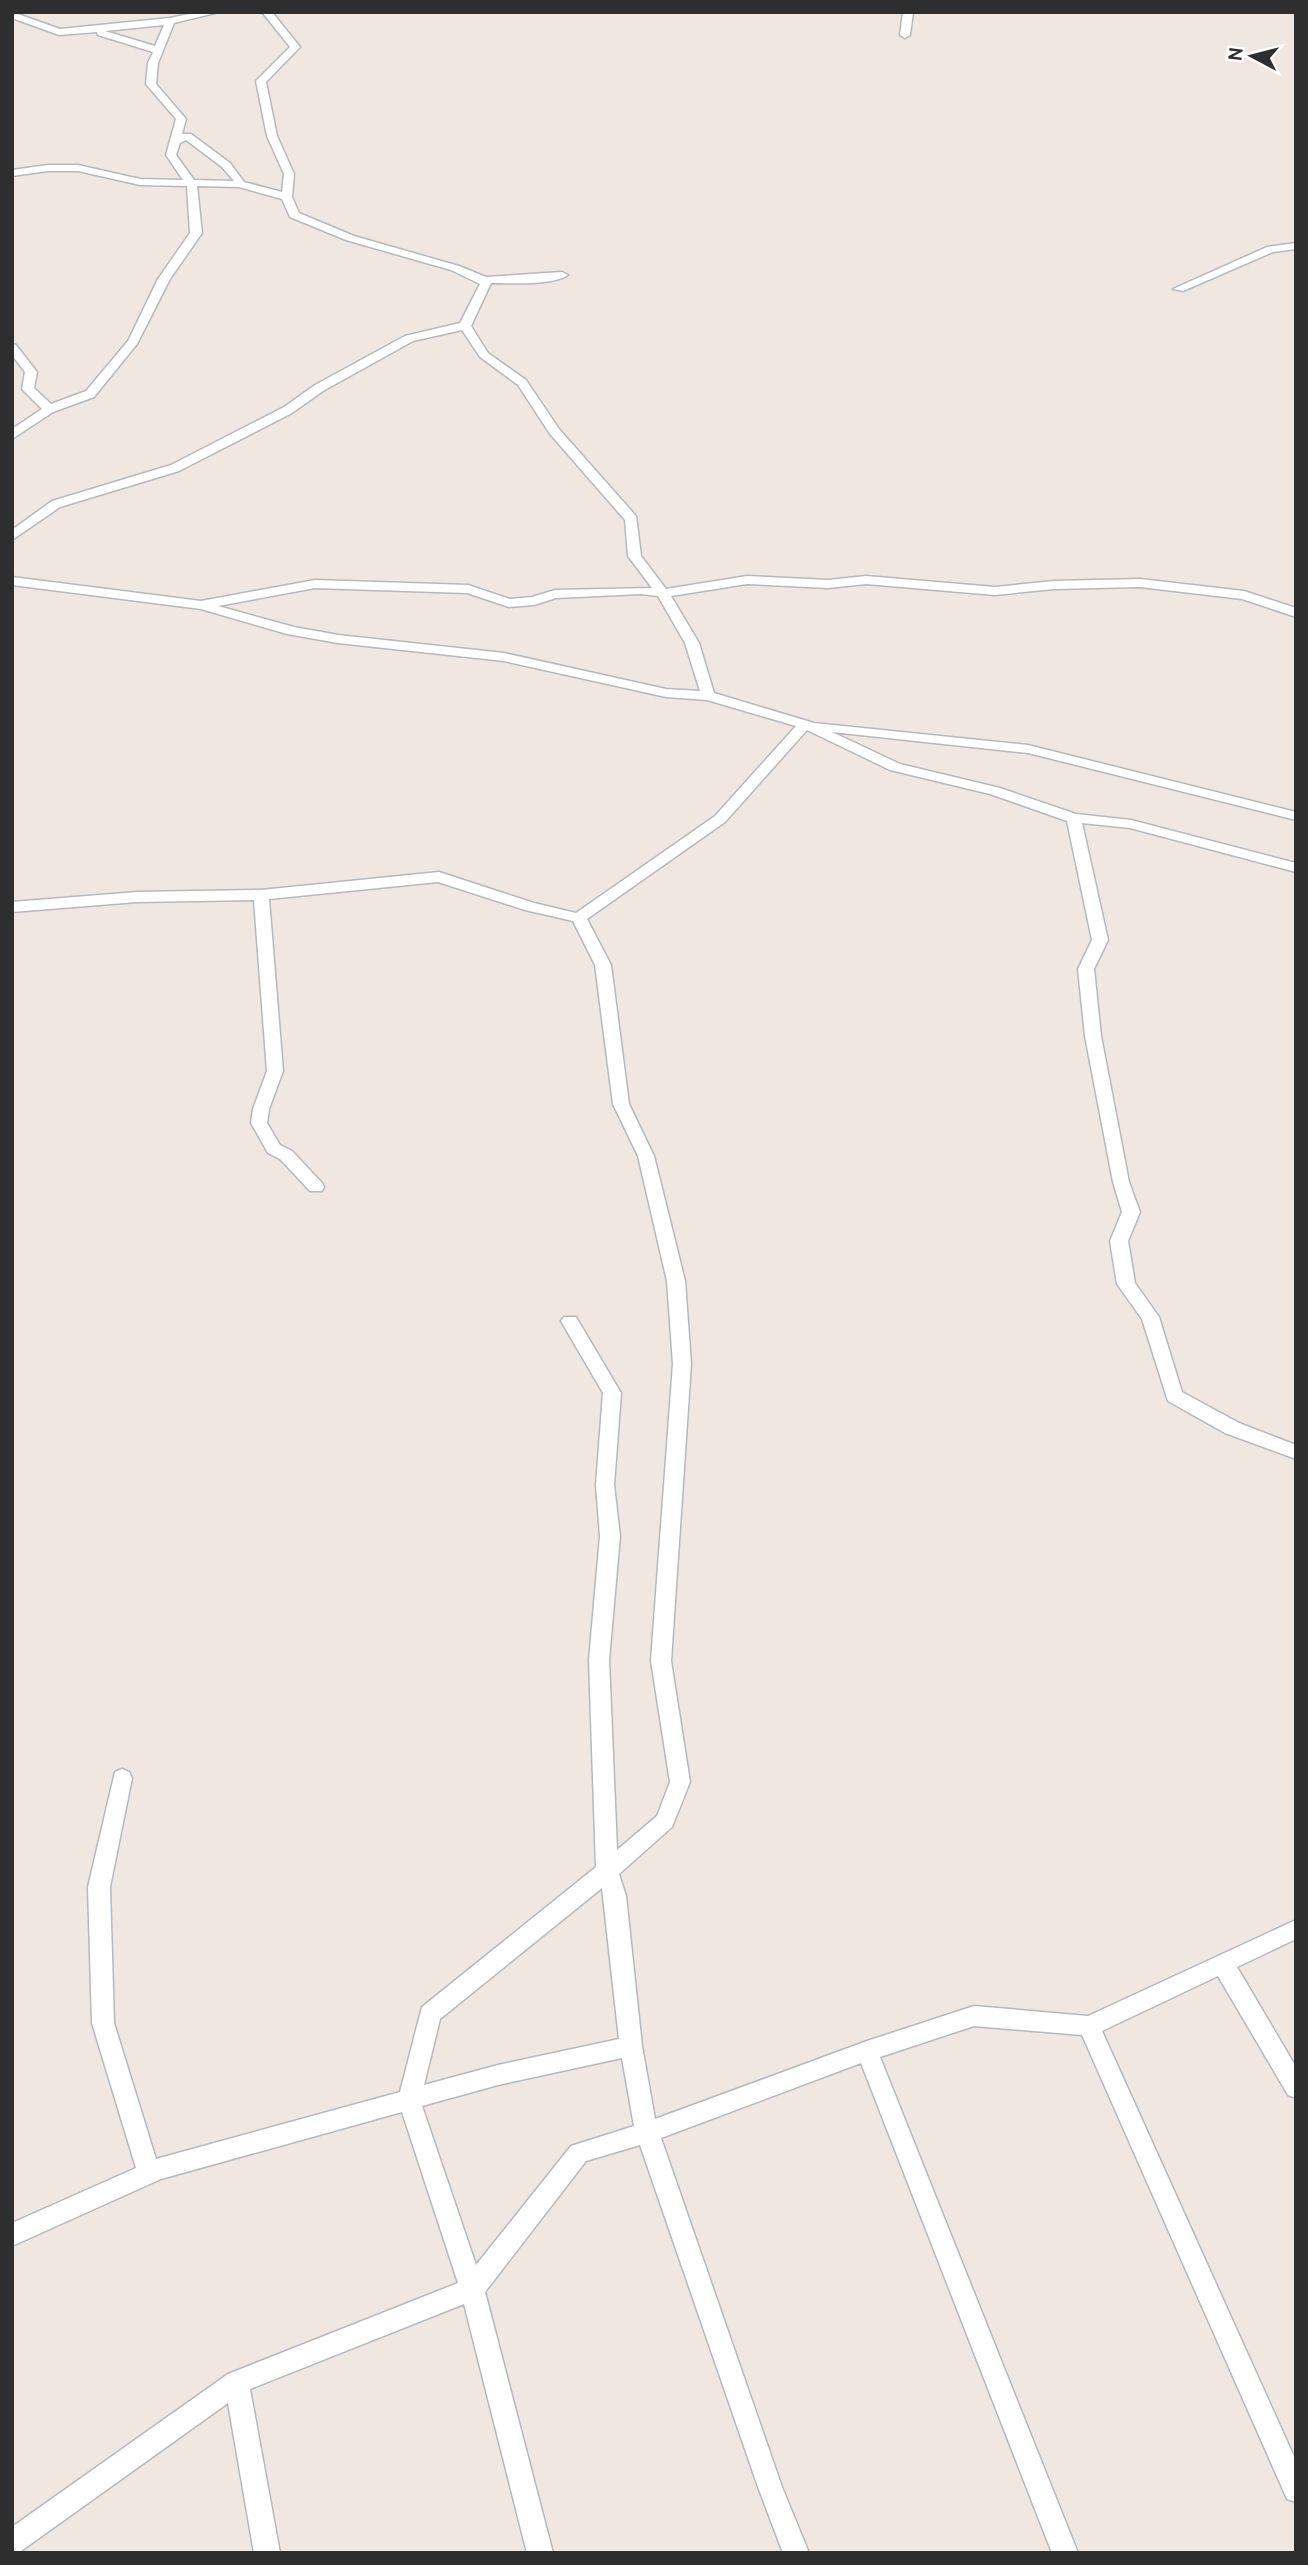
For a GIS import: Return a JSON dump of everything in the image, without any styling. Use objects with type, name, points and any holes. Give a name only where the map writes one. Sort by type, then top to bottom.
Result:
[{"type":"street","points":[[12,15],[59,32],[170,21],[214,12]]},
{"type":"street","points":[[267,12],[295,47],[261,81],[272,136],[289,174],[287,197],[294,215],[339,234],[455,268],[485,280],[562,275]]},
{"type":"street","points":[[905,35],[908,12]]},
{"type":"street","points":[[12,435],[49,409],[90,394],[133,342],[164,279],[196,233],[192,185],[172,155],[181,119],[151,84],[153,63],[170,21]]},
{"type":"street","points":[[93,30],[158,50]]},
{"type":"street","points":[[176,141],[187,136],[226,165],[239,179],[239,184]]},
{"type":"street","points":[[12,173],[48,168],[78,168],[140,183],[239,184],[287,197]]},
{"type":"street","points":[[1180,289],[1271,249],[1296,246]]},
{"type":"street","points":[[465,326],[486,284],[485,280]]},
{"type":"street","points":[[12,536],[56,504],[175,468],[288,410],[319,388],[409,338],[465,326]]},
{"type":"street","points":[[465,326],[484,355],[522,383],[554,431],[631,519],[635,556],[663,593],[692,643],[708,696]]},
{"type":"street","points":[[12,347],[31,372],[28,389],[49,409]]},
{"type":"street","points":[[202,605],[315,584],[468,589],[509,604],[534,601],[555,594],[579,595],[641,590],[663,593],[747,580],[828,584],[896,581],[995,591],[1054,585],[1140,583],[1244,595],[1296,613]]},
{"type":"street","points":[[12,581],[202,605],[292,631],[338,639],[504,657],[666,693],[708,696],[805,724],[895,767],[995,791],[1074,818],[1131,824],[1296,868]]},
{"type":"street","points":[[805,724],[1028,749],[1296,817]]},
{"type":"street","points":[[12,907],[137,897],[261,895],[439,877],[530,907],[579,918],[720,819],[805,724]]},
{"type":"street","points":[[1074,818],[1100,940],[1086,969],[1093,1036],[1121,1182],[1131,1212],[1119,1241],[1126,1284],[1150,1317],[1174,1395],[1232,1428],[1296,1452]]},
{"type":"street","points":[[261,895],[275,1071],[261,1109],[260,1123],[274,1149],[286,1155],[316,1187]]},
{"type":"street","points":[[540,2553],[472,2289],[409,2100],[430,2014],[665,1821],[680,1782],[661,1661],[682,1364],[676,1281],[646,1156],[621,1104],[603,965],[579,918]]},
{"type":"street","points":[[570,1321],[612,1393],[606,1485],[610,1536],[599,1660],[607,1871],[615,1896],[631,2046],[648,2132],[770,2487],[796,2553]]},
{"type":"street","points":[[122,1778],[99,1887],[103,2023],[149,2173]]},
{"type":"street","points":[[12,2542],[237,2382],[472,2289],[579,2154],[648,2132],[867,2051],[974,2016],[1090,2026],[1296,1930]]},
{"type":"street","points":[[1223,1964],[1296,2088]]},
{"type":"street","points":[[1090,2026],[1296,2490]]},
{"type":"street","points":[[12,2235],[149,2173],[498,2075],[631,2046]]},
{"type":"street","points":[[867,2051],[1065,2553]]},
{"type":"street","points":[[237,2382],[267,2553]]}]
